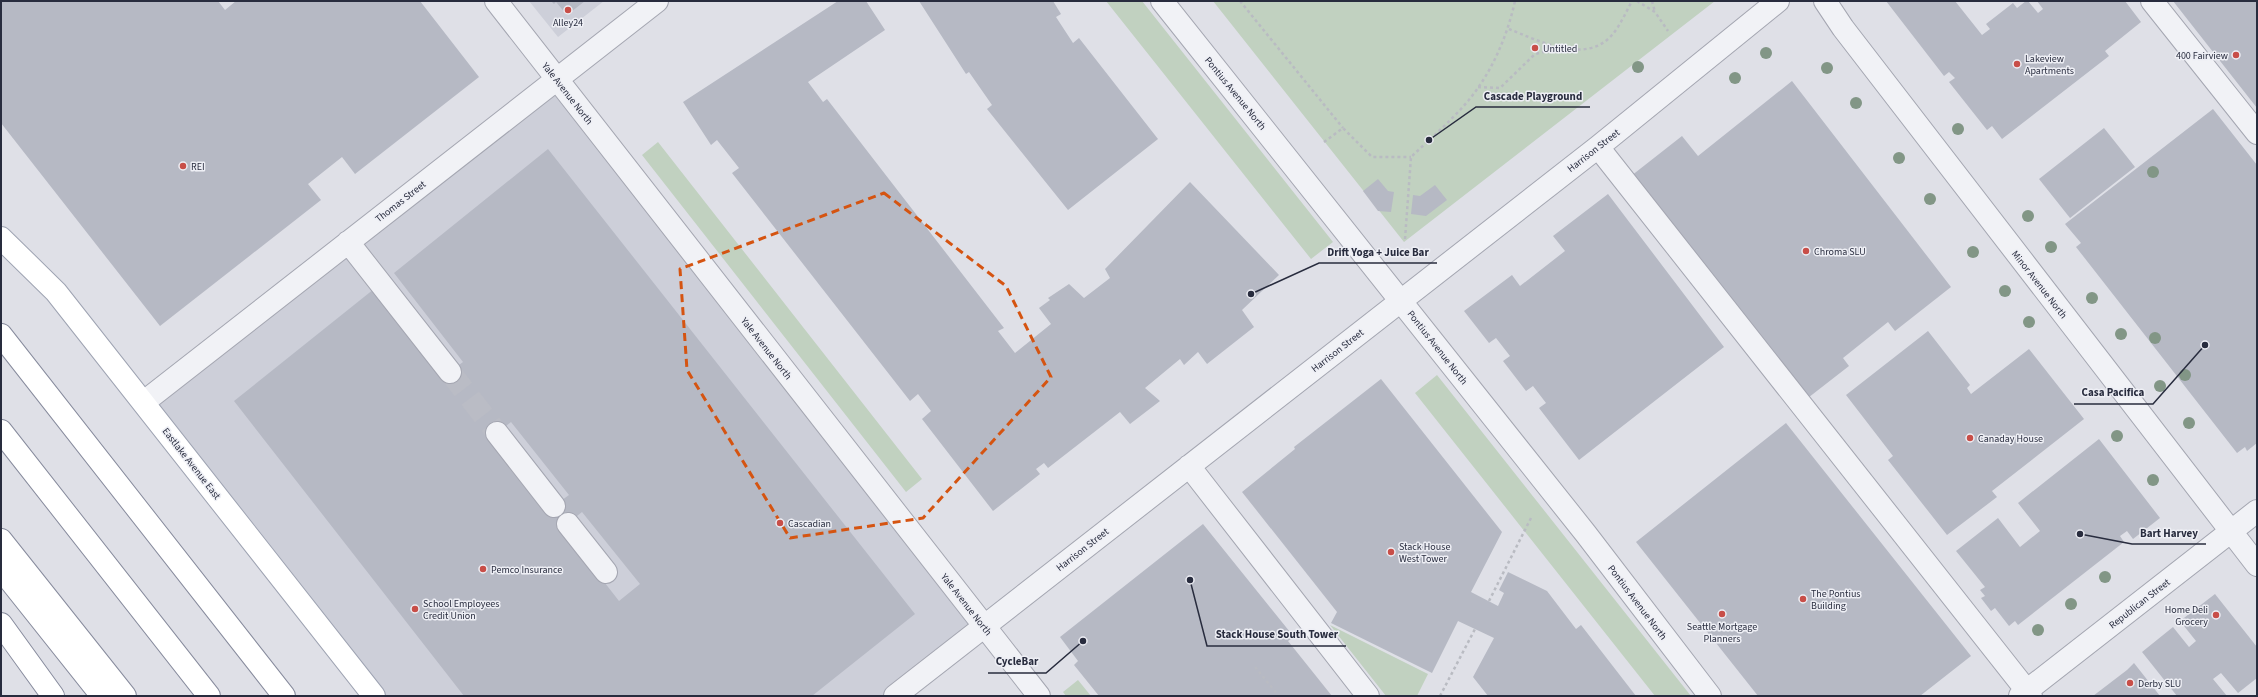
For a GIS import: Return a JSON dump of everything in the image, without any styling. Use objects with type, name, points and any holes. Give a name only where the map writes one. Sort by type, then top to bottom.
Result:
[{"type":"main road","name":"Eastlake Avenue East","points":[[1,238],[56,292],[374,696]]},
{"type":"main road","points":[[1,335],[284,696]]},
{"type":"main road","points":[[1,431],[209,696]]},
{"type":"main road","points":[[1,540],[125,696]]},
{"type":"main road","points":[[1,569],[102,696]]},
{"type":"main road","points":[[1,624],[53,696]]},
{"type":"street","name":"Yale Avenue North","points":[[496,1],[1039,696]]},
{"type":"street","name":"Thomas Street","points":[[144,402],[657,1]]},
{"type":"street","name":"Pontius Avenue North","points":[[1162,1],[1586,534],[1710,696]]},
{"type":"street","name":"Harrison Street","points":[[895,696],[1598,146],[1778,1]]},
{"type":"street","name":"Minor Avenue North","points":[[1825,1],[1848,34],[2257,566]]},
{"type":"street","points":[[2152,1],[2257,134]]},
{"type":"street","points":[[1598,146],[2026,694]]},
{"type":"street","points":[[348,242],[450,372]]},
{"type":"street","points":[[497,433],[554,506]]},
{"type":"street","points":[[1189,466],[1368,696]]},
{"type":"street","name":"Republican Street","points":[[2026,694],[2257,511]]},
{"type":"street","points":[[568,524],[606,572]]},
{"type":"path","points":[[1240,1],[1343,128],[1372,157],[1411,158]]},
{"type":"path","points":[[1405,239],[1411,158],[1469,100],[1478,87],[1498,54],[1509,29],[1515,1]]},
{"type":"path","points":[[1509,29],[1561,48],[1591,50],[1612,36],[1632,1]]},
{"type":"path","points":[[1637,1],[1655,12]]},
{"type":"path","points":[[1652,1],[1655,12],[1668,31]]},
{"type":"path","points":[[1478,87],[1500,88],[1535,54],[1561,48]]},
{"type":"path","points":[[1324,142],[1343,128]]},
{"type":"path","points":[[1489,601],[1524,531]]},
{"type":"path","points":[[1440,696],[1475,629]]},
{"type":"path","points":[[1255,667],[1278,696]]},
{"type":"highlighted area","points":[[884,193],[1006,286],[1051,377],[923,518],[790,538],[687,370],[680,269]]},
{"type":"shaded area","points":[[529,1],[604,1],[558,37]]},
{"type":"shaded area","points":[[557,79],[984,626],[895,696],[374,696],[144,402]]},
{"type":"green space","points":[[1106,1],[1142,1],[1333,242],[1311,259]]},
{"type":"green space","points":[[1213,1],[1715,1],[1404,242]]},
{"type":"green space","points":[[658,142],[922,479],[906,492],[642,155]]},
{"type":"green space","points":[[1437,375],[1691,696],[1655,696],[1415,393]]},
{"type":"green space","points":[[1330,625],[1428,674],[1417,696],[1386,696]]},
{"type":"green space","points":[[1078,680],[1091,696],[1066,696],[1063,692]]},
{"type":"building","name":"REI","points":[[1,1],[218,1],[225,10],[236,1],[420,1],[479,77],[355,174],[342,157],[308,184],[321,200],[160,326],[1,123]]},
{"type":"building","name":"Alley24","points":[[551,1],[585,1],[567,15],[556,2],[554,4]]},
{"type":"building","points":[[838,1],[866,1],[885,30],[808,82],[823,102],[827,99],[1004,328],[998,331],[1015,353],[1051,324],[1039,308],[1050,300],[1048,298],[1069,284],[1084,298],[1110,278],[1105,269],[1190,182],[1279,275],[1242,310],[1254,327],[1207,364],[1198,352],[1184,365],[1180,359],[1145,388],[1160,401],[1130,424],[1120,412],[1048,468],[1044,463],[1036,469],[1040,474],[993,511],[922,419],[931,411],[918,394],[910,401],[732,173],[739,168],[717,140],[711,145],[683,102]]},
{"type":"building","points":[[919,1],[1053,1],[1061,14],[1056,17],[1073,43],[1079,38],[1158,139],[1068,210],[987,109],[992,105],[969,72],[966,74]]},
{"type":"building","name":"Lakeview Apartments","points":[[1886,1],[1955,1],[1982,35],[1990,29],[1986,24],[2013,3],[2017,8],[2026,1],[2028,1],[2038,13],[2043,9],[2037,1],[2125,1],[2141,22],[2105,51],[2109,56],[2002,139],[1992,126],[1987,130],[1949,82],[1955,78],[1949,72],[1944,76]]},
{"type":"building","name":"400 Fairview","points":[[2173,1],[2257,1],[2257,108]]},
{"type":"building","name":"Chroma SLU","points":[[1792,81],[1951,287],[1895,331],[1888,322],[1843,358],[1849,366],[1804,401],[1631,176],[1682,136],[1698,156]]},
{"type":"building","points":[[2213,109],[2257,165],[2257,443],[2247,451],[2245,447],[2237,453],[2076,247],[2081,243],[2065,224]]},
{"type":"building","points":[[2104,128],[2135,167],[2070,218],[2039,179]]},
{"type":"building","points":[[548,149],[915,614],[812,696],[464,696],[234,401],[374,289],[443,377],[463,362],[394,273]],"holes":[[[511,422],[569,495],[554,506],[491,438]],[[582,512],[640,584],[619,601],[562,528]]]},
{"type":"building","points":[[1378,179],[1388,191],[1394,192],[1391,212],[1378,211],[1363,191]]},
{"type":"building","points":[[1435,185],[1447,200],[1426,216],[1411,214],[1413,195],[1420,196]]},
{"type":"building","points":[[1608,194],[1724,347],[1579,460],[1539,408],[1546,403],[1533,386],[1526,391],[1503,361],[1510,356],[1496,338],[1489,343],[1464,311],[1512,275],[1520,286],[1565,251],[1553,236]]},
{"type":"building","name":"Canaday House","points":[[1928,331],[1970,385],[1967,388],[1971,394],[2029,349],[2084,419],[1992,491],[1997,497],[1947,535],[1888,460],[1893,456],[1846,395]]},
{"type":"building","name":"Stack House West Tower","points":[[1381,379],[1502,532],[1471,592],[1498,606],[1504,593],[1499,590],[1508,572],[1547,591],[1576,629],[1581,625],[1636,696],[1488,696],[1473,677],[1494,638],[1458,621],[1432,673],[1331,623],[1337,612],[1242,492],[1295,449],[1294,447]]},
{"type":"building","name":"The Pontius Building","points":[[1786,423],[1971,656],[1920,696],[1758,696],[1636,542]]},
{"type":"building","points":[[2099,439],[2160,518],[2133,539],[2127,531],[2120,536],[2124,542],[2018,625],[2015,621],[2009,626],[1995,608],[1991,611],[1981,598],[1985,596],[1980,590],[1985,587],[1956,551],[1998,518],[2020,547],[2040,531],[2018,503]]},
{"type":"building","points":[[1203,524],[1294,637],[1288,641],[1332,696],[1099,696],[1074,665],[1078,661],[1060,637]]},
{"type":"building","points":[[2215,594],[2257,647],[2257,678],[2238,693],[2221,673],[2213,679],[2227,696],[2177,696],[2142,652],[2173,627],[2189,647],[2196,641],[2180,621]]},
{"type":"building","name":"Derby SLU","points":[[2134,663],[2160,696],[2093,696],[2127,670]]},
{"type":"tunnel","points":[[450,372],[497,433]]},
{"type":"place","name":"Alley24","points":[[568,10]]},
{"type":"place","name":"Untitled","points":[[1535,48]]},
{"type":"place","name":"400 Fairview","points":[[2236,55]]},
{"type":"place","name":"Lakeview Apartments","points":[[2017,64]]},
{"type":"place","name":"Cascade Playground","points":[[1429,140]]},
{"type":"place","name":"REI","points":[[183,166]]},
{"type":"place","name":"Chroma SLU","points":[[1806,251]]},
{"type":"place","name":"Drift Yoga + Juice Bar","points":[[1251,294]]},
{"type":"place","name":"Casa Pacifica","points":[[2205,345]]},
{"type":"place","name":"Canaday House","points":[[1970,438]]},
{"type":"place","name":"Cascadian","points":[[780,523]]},
{"type":"place","name":"Bart Harvey","points":[[2080,534]]},
{"type":"place","name":"Stack House West Tower","points":[[1391,552]]},
{"type":"place","name":"Pemco Insurance","points":[[483,569]]},
{"type":"place","name":"Stack House South Tower","points":[[1190,580]]},
{"type":"place","name":"The Pontius Building","points":[[1803,599]]},
{"type":"place","name":"School Employees Credit Union","points":[[415,609]]},
{"type":"place","name":"Seattle Mortgage Planners","points":[[1722,614]]},
{"type":"place","name":"Home Deli Grocery","points":[[2216,615]]},
{"type":"place","name":"CycleBar","points":[[1083,641]]},
{"type":"place","name":"Derby SLU","points":[[2130,683]]}]
